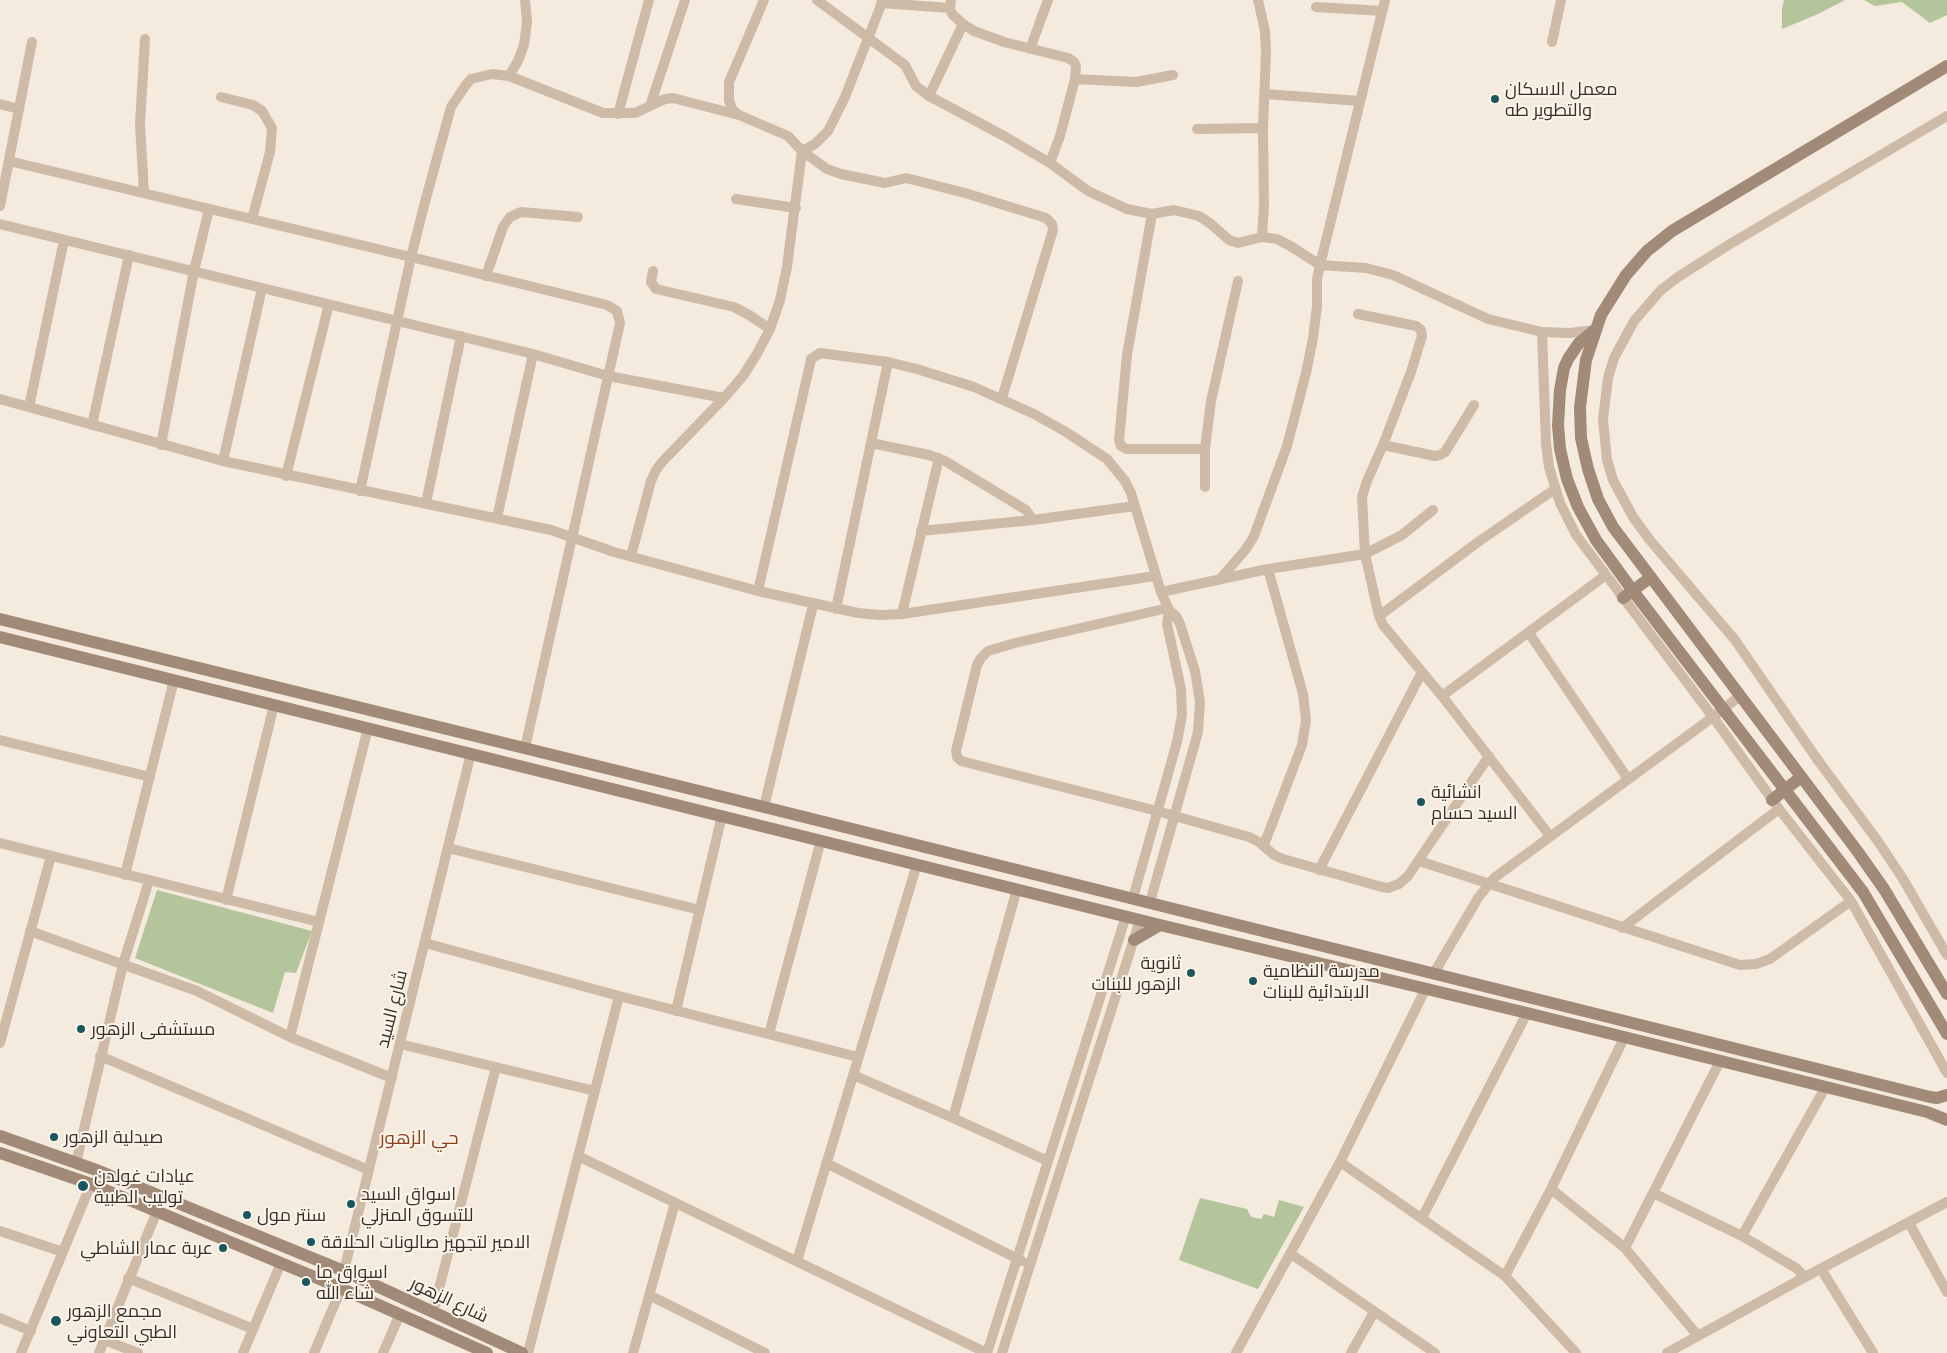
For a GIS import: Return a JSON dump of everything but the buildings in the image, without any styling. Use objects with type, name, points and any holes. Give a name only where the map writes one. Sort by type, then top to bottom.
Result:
[{"type":"street","points":[[509,76],[518,61],[524,45],[527,22],[525,0]]},
{"type":"street","points":[[618,114],[649,0]]},
{"type":"street","points":[[650,106],[685,0]]},
{"type":"street","points":[[738,115],[732,109],[729,100],[729,82],[764,0]]},
{"type":"street","points":[[817,0],[905,65],[916,86],[929,96],[1050,163],[1088,192],[1127,209],[1152,214],[1174,210],[1199,216],[1229,240],[1238,243],[1262,237],[1284,242],[1320,265],[1380,271],[1406,281],[1481,317],[1542,332],[1568,333],[1595,330]]},
{"type":"street","points":[[1030,49],[1048,0]]},
{"type":"street","points":[[1258,0],[1265,31],[1264,205],[1262,237]]},
{"type":"street","points":[[1221,578],[1246,550],[1254,536],[1287,446],[1306,373],[1317,306],[1317,279],[1320,265],[1385,0]]},
{"type":"street","points":[[1552,42],[1561,0]]},
{"type":"street","points":[[802,151],[815,144],[828,131],[845,97],[882,2],[950,4],[956,19],[993,39],[1068,58],[1076,66],[1075,79],[1060,136],[1050,163]]},
{"type":"street","points":[[1316,7],[1382,11]]},
{"type":"street","points":[[929,96],[963,24]]},
{"type":"street","points":[[144,193],[140,124],[145,40]]},
{"type":"street","points":[[0,206],[32,42]]},
{"type":"street","points":[[1947,66],[1672,231],[1647,251],[1626,275],[1608,301],[1595,330],[1586,360],[1581,391],[1580,423],[1584,454],[1592,484],[1605,513],[1622,540],[1802,777],[1884,889],[1947,994]]},
{"type":"street","points":[[360,491],[411,256],[452,107],[471,79],[492,74],[509,76],[596,112],[618,114],[635,112],[665,99],[673,98],[738,115],[779,131],[788,136],[802,151],[827,169],[841,174],[885,183],[906,178],[965,193],[1046,218],[1052,224],[1054,230],[1002,398]]},
{"type":"street","points":[[1075,79],[1136,82],[1173,75]]},
{"type":"street","points":[[1265,94],[1360,101]]},
{"type":"street","points":[[221,97],[253,105],[262,111],[272,128],[270,152],[252,219]]},
{"type":"street","points":[[0,104],[19,109]]},
{"type":"street","points":[[1947,116],[1730,244],[1661,290],[1634,321],[1617,351],[1608,378],[1602,419],[1606,454],[1613,480],[1632,517],[1736,640],[1817,759],[1877,840],[1903,879],[1947,955]]},
{"type":"street","points":[[1197,129],[1263,128]]},
{"type":"street","points":[[631,556],[651,481],[656,470],[743,376],[770,329],[780,300],[796,208],[802,151]]},
{"type":"street","points":[[9,161],[411,256],[613,307],[620,317],[620,323],[525,748]]},
{"type":"street","points":[[736,199],[796,208]]},
{"type":"street","points":[[160,445],[194,271],[210,209]]},
{"type":"street","points":[[486,276],[503,228],[510,217],[521,212],[578,217]]},
{"type":"street","points":[[1152,214],[1127,355],[1120,443],[1127,449],[1205,449]]},
{"type":"street","points":[[0,224],[533,354],[608,376],[724,398]]},
{"type":"street","points":[[29,407],[64,240]]},
{"type":"street","points":[[92,425],[129,255]]},
{"type":"street","points":[[653,271],[651,282],[656,289],[734,307],[750,315],[770,329]]},
{"type":"street","points":[[1204,487],[1205,449],[1211,401],[1238,281]]},
{"type":"street","points":[[223,461],[262,288]]},
{"type":"street","points":[[286,476],[329,304]]},
{"type":"street","points":[[1358,314],[1416,326],[1421,330],[1422,336],[1411,372],[1383,445],[1370,472],[1362,497],[1365,554],[1383,625],[1442,696],[1550,836]]},
{"type":"street","points":[[1595,330],[1579,343],[1564,368],[1560,390],[1558,425],[1560,449],[1567,479],[1578,507],[1628,594],[1719,713],[1785,790],[1863,892],[1947,1034]]},
{"type":"street","points":[[1542,332],[1546,444],[1549,467],[1555,489],[1566,518],[1576,535],[1606,575],[1628,594]]},
{"type":"street","points":[[426,503],[461,336]]},
{"type":"street","points":[[758,591],[811,359],[820,353],[825,352],[888,362],[946,377],[1002,398],[1066,432],[1107,459],[1124,481],[1135,506],[1155,576],[1169,609],[1176,616],[1180,624],[1195,672],[1200,702],[1198,732],[1150,902]]},
{"type":"street","points":[[497,518],[533,354]]},
{"type":"street","points":[[836,609],[888,362]]},
{"type":"street","points":[[0,399],[160,445],[286,476],[551,530],[600,547],[758,591],[858,614],[902,614],[1155,576]]},
{"type":"street","points":[[1383,445],[1435,456],[1440,455],[1445,452],[1474,404]]},
{"type":"street","points":[[871,443],[939,458],[1026,510],[1033,520]]},
{"type":"street","points":[[902,614],[939,458]]},
{"type":"street","points":[[1380,616],[1478,542],[1555,489]]},
{"type":"street","points":[[921,531],[1033,520],[1135,506]]},
{"type":"street","points":[[1162,592],[1268,568],[1365,554],[1402,535],[1434,510]]},
{"type":"street","points":[[1264,845],[1302,745],[1306,720],[1303,694],[1268,568]]},
{"type":"street","points":[[1442,696],[1606,575]]},
{"type":"street","points":[[1628,594],[1651,577]]},
{"type":"street","points":[[764,807],[813,605]]},
{"type":"street","points":[[1133,898],[1158,811],[1182,715],[1181,689],[1167,624],[1169,609]]},
{"type":"street","points":[[1169,609],[1015,643],[988,651],[977,665],[956,754],[961,761],[1158,811],[1249,837],[1264,845],[1278,858],[1388,888],[1404,881],[1489,756]]},
{"type":"street","points":[[0,619],[1150,902],[1930,1097],[1937,1098],[1947,1095]]},
{"type":"street","points":[[1529,633],[1628,779]]},
{"type":"street","points":[[0,636],[110,665],[1017,888],[1160,925],[1280,952],[1927,1112],[1947,1120]]},
{"type":"street","points":[[110,665],[114,648]]},
{"type":"street","points":[[1319,870],[1422,672]]},
{"type":"street","points":[[125,875],[174,680]]},
{"type":"street","points":[[1434,973],[1488,884],[1500,872],[1740,696]]},
{"type":"street","points":[[226,900],[274,705]]},
{"type":"street","points":[[1719,713],[1776,804],[1851,901],[1947,1073]]},
{"type":"street","points":[[290,1036],[368,728]]},
{"type":"street","points":[[0,740],[150,776]]},
{"type":"street","name":"شارع السيد","points":[[344,1271],[471,754]]},
{"type":"street","points":[[1622,928],[1776,804],[1785,790],[1802,777]]},
{"type":"street","points":[[685,806],[683,798],[685,792],[690,789]]},
{"type":"street","points":[[676,1011],[722,816]]},
{"type":"street","points":[[769,1034],[821,840]]},
{"type":"street","points":[[0,843],[319,922]]},
{"type":"street","points":[[448,848],[700,910]]},
{"type":"street","points":[[0,1043],[50,856]]},
{"type":"street","points":[[1419,861],[1740,965],[1756,964],[1770,958],[1851,901]]},
{"type":"street","points":[[796,1260],[917,864]]},
{"type":"street","points":[[76,1163],[122,964],[149,881]]},
{"type":"street","points":[[953,1118],[1017,888]]},
{"type":"street","points":[[578,1156],[987,1353],[1126,916]]},
{"type":"street","points":[[1002,1353],[1140,920]]},
{"type":"street","points":[[1134,940],[1160,925]]},
{"type":"street","points":[[30,931],[198,991],[290,1036],[392,1078]]},
{"type":"street","points":[[1280,952],[1284,937]]},
{"type":"street","points":[[425,944],[858,1057]]},
{"type":"street","points":[[1236,1353],[1340,1162],[1426,988]]},
{"type":"street","points":[[528,1353],[619,996]]},
{"type":"street","points":[[1932,1009],[1947,999]]},
{"type":"street","points":[[1422,1218],[1527,1013]]},
{"type":"street","points":[[1505,1276],[1551,1189],[1624,1038]]},
{"type":"street","points":[[400,1044],[595,1091]]},
{"type":"street","points":[[100,1056],[369,1170]]},
{"type":"street","points":[[1625,1248],[1720,1062]]},
{"type":"street","points":[[433,1312],[496,1068]]},
{"type":"street","points":[[853,1076],[1048,1161]]},
{"type":"street","points":[[1849,1094],[1853,1078]]},
{"type":"street","points":[[1742,1236],[1825,1088]]},
{"type":"street","name":"شارع الزهور","points":[[0,1136],[76,1163],[344,1271],[522,1353]]},
{"type":"street","name":"شارع الزهور","points":[[0,1153],[91,1184],[157,1211],[487,1353]]},
{"type":"street","points":[[826,1162],[1030,1264]]},
{"type":"street","points":[[1340,1162],[1505,1276],[1576,1353]]},
{"type":"street","points":[[21,1353],[91,1184]]},
{"type":"street","points":[[1551,1189],[1625,1248],[1698,1336]]},
{"type":"street","points":[[1653,1194],[1742,1236],[1799,1270],[1805,1277]]},
{"type":"street","points":[[1667,1353],[1947,1202]]},
{"type":"street","points":[[633,1353],[675,1203]]},
{"type":"street","points":[[99,1353],[128,1278],[157,1211]]},
{"type":"street","points":[[1909,1223],[1947,1292]]},
{"type":"street","points":[[237,1244],[243,1230]]},
{"type":"street","points":[[0,1231],[62,1252]]},
{"type":"street","points":[[1291,1254],[1435,1353]]},
{"type":"street","points":[[1783,1261],[1789,1274],[1791,1285]]},
{"type":"street","points":[[243,1353],[281,1263]]},
{"type":"street","points":[[1821,1270],[1873,1353]]},
{"type":"street","points":[[128,1278],[253,1329]]},
{"type":"street","points":[[314,1353],[341,1289]]},
{"type":"street","points":[[650,1295],[765,1353]]},
{"type":"street","points":[[1351,1353],[1374,1312]]},
{"type":"street","points":[[383,1353],[400,1314]]},
{"type":"street","points":[[0,1318],[30,1330]]},
{"type":"street","points":[[104,1340],[138,1353]]},
{"type":"green space","points":[[1784,0],[1845,0],[1782,29]]},
{"type":"green space","points":[[1864,0],[1947,0],[1947,15],[1930,23],[1902,2],[1875,6]]},
{"type":"green space","points":[[157,890],[312,931],[296,973],[285,972],[273,1013],[135,958]]},
{"type":"green space","points":[[1200,1198],[1247,1209],[1251,1217],[1261,1219],[1264,1214],[1274,1217],[1279,1200],[1304,1207],[1258,1289],[1179,1260]]},
{"type":"place","name":"معمل الاسكان والتطوير طه","points":[[1495,99]]},
{"type":"place","name":"انشائية السيد حسام","points":[[1421,802]]},
{"type":"place","name":"ثانوية الزهور للبنات","points":[[1191,973]]},
{"type":"place","name":"مدرسة النظامية الابتدائية للبنات","points":[[1253,981]]},
{"type":"place","name":"مستشفى الزهور","points":[[81,1029]]},
{"type":"place","name":"صيدلية الزهور","points":[[54,1137]]},
{"type":"place","name":"عيادات غولدن توليب الطبية","points":[[83,1186]]},
{"type":"place","name":"اسواق السيد للتسوق المنزلي","points":[[351,1204]]},
{"type":"place","name":"سنتر مول","points":[[247,1215]]},
{"type":"place","name":"الامير لتجهيز صالونات الحلاقة","points":[[311,1242]]},
{"type":"place","name":"عربة عمار الشاطي","points":[[223,1248]]},
{"type":"place","name":"اسواق ما شاء الله","points":[[306,1282]]},
{"type":"place","name":"مجمع الزهور الطبي التعاوني","points":[[56,1321]]},
{"type":"district","name":"حي الزهور","points":[[419,1138]]}]
